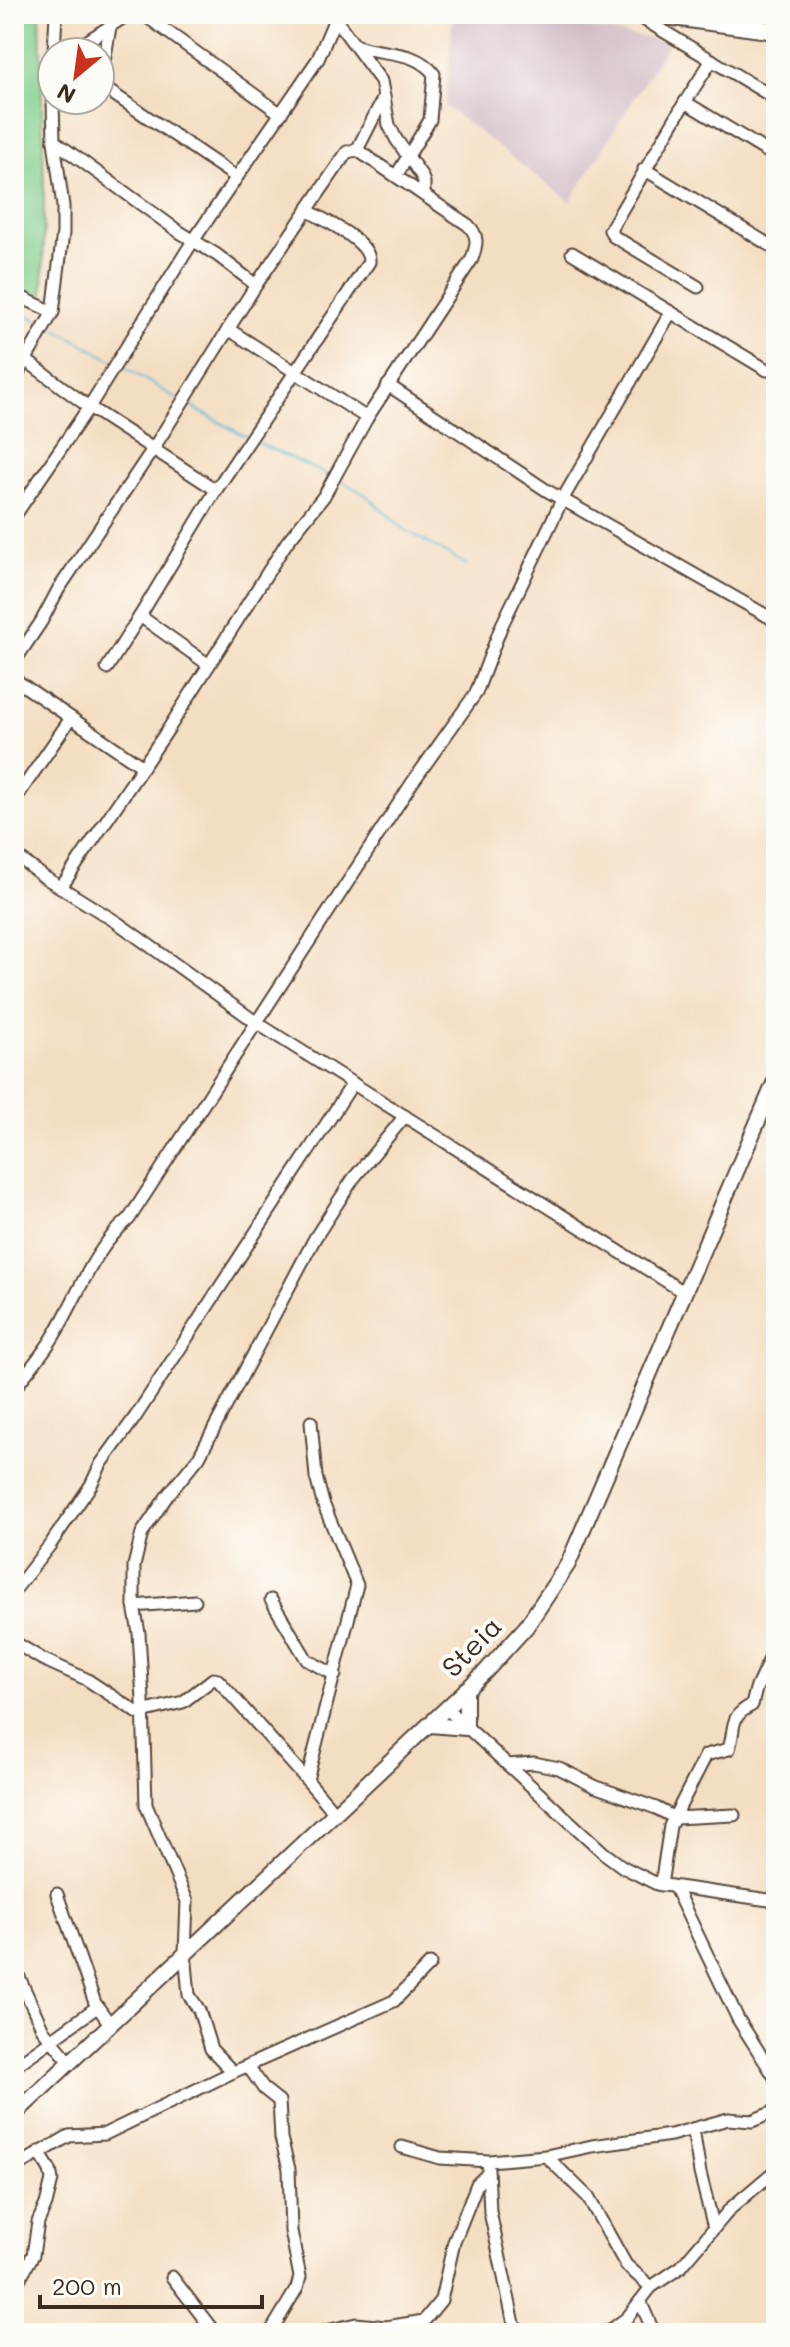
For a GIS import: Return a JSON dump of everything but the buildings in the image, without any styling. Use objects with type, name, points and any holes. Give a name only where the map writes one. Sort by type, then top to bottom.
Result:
[{"type":"highway","points":[[658,14],[719,19],[776,31]]},
{"type":"main road","name":"Steia","points":[[14,2115],[430,1725],[526,1627],[568,1564],[776,1079]]},
{"type":"main road","points":[[430,1725],[466,1728],[466,1689]]},
{"type":"street","points":[[55,36],[56,14]]},
{"type":"street","points":[[96,36],[129,14]]},
{"type":"street","points":[[143,14],[281,114]]},
{"type":"street","points":[[635,14],[776,99]]},
{"type":"street","points":[[14,517],[89,407],[193,241],[318,59],[336,17]]},
{"type":"street","points":[[336,17],[381,81],[389,125],[424,182],[424,195]]},
{"type":"street","points":[[108,36],[110,27]]},
{"type":"street","points":[[355,45],[419,60],[434,74],[430,120],[396,176]]},
{"type":"street","points":[[698,287],[613,236],[610,230],[712,60]]},
{"type":"street","points":[[116,96],[236,177]]},
{"type":"street","points":[[357,150],[384,97]]},
{"type":"street","points":[[685,102],[776,157]]},
{"type":"street","points":[[14,380],[53,312],[63,233],[53,116]]},
{"type":"street","points":[[54,141],[256,285]]},
{"type":"street","points":[[14,662],[256,285],[347,152],[357,150],[476,233],[477,244],[472,259],[367,418],[324,496],[287,542],[143,767],[62,886]]},
{"type":"street","points":[[644,169],[776,249]]},
{"type":"street","points":[[107,668],[216,490],[366,270],[370,256],[358,241],[307,210]]},
{"type":"street","points":[[572,253],[767,370]]},
{"type":"street","points":[[14,294],[53,312]]},
{"type":"street","points":[[14,1389],[55,1333],[76,1291],[106,1243],[129,1219],[412,783],[476,693],[501,627],[562,500],[671,312]]},
{"type":"street","points":[[228,329],[367,418]]},
{"type":"street","points":[[27,361],[89,407],[216,490]]},
{"type":"street","points":[[388,385],[562,500],[776,621]]},
{"type":"street","points":[[140,616],[209,665]]},
{"type":"street","points":[[14,679],[143,767]]},
{"type":"street","points":[[14,801],[71,718]]},
{"type":"street","points":[[14,854],[257,1023],[685,1293]]},
{"type":"street","points":[[14,1591],[83,1497],[101,1464],[136,1416],[353,1083]]},
{"type":"street","points":[[233,2072],[211,2049],[199,2010],[189,1995],[185,1953],[187,1901],[146,1805],[134,1566],[142,1533],[199,1457],[315,1238],[353,1179],[405,1116]]},
{"type":"street","points":[[307,1780],[357,1585],[323,1503],[316,1477],[311,1422]]},
{"type":"street","points":[[776,1574],[772,1611],[776,1629]]},
{"type":"street","points":[[271,1600],[307,1660],[335,1675]]},
{"type":"street","points":[[134,1606],[195,1601]]},
{"type":"street","points":[[14,1642],[86,1679],[133,1711],[143,1713],[183,1702],[213,1679],[218,1680],[335,1813]]},
{"type":"street","points":[[661,1885],[667,1838],[675,1818],[706,1755],[729,1749],[735,1718],[740,1710],[752,1705],[776,1646]]},
{"type":"street","points":[[446,1708],[604,1853],[632,1873],[675,1888],[776,1901]]},
{"type":"street","points":[[508,1765],[534,1763],[559,1768],[594,1786],[675,1818],[734,1815]]},
{"type":"street","points":[[675,1888],[738,2019],[776,2079]]},
{"type":"street","points":[[57,1894],[97,2007],[110,2024]]},
{"type":"street","points":[[14,2168],[69,2136],[105,2134],[233,2072],[394,2001],[430,1964]]},
{"type":"street","points":[[14,1966],[43,2030],[70,2062]]},
{"type":"street","points":[[14,2067],[97,2007]]},
{"type":"street","points":[[248,2066],[280,2106],[280,2133],[289,2169],[291,2231],[300,2277],[297,2288],[270,2333]]},
{"type":"street","points":[[402,2147],[489,2167],[592,2146],[671,2135],[728,2119],[752,2121],[776,2111]]},
{"type":"street","points":[[693,2129],[714,2228]]},
{"type":"street","points":[[14,2288],[17,2273],[33,2255],[38,2222],[52,2180],[39,2152]]},
{"type":"street","points":[[546,2156],[588,2197],[626,2265],[651,2287]]},
{"type":"street","points":[[318,2333],[356,2324],[422,2327],[441,2300],[454,2242],[477,2184],[489,2167]]},
{"type":"street","points":[[489,2167],[490,2212],[516,2333]]},
{"type":"street","points":[[602,2333],[619,2324],[651,2287],[681,2267],[731,2208],[776,2170]]},
{"type":"street","points":[[172,2277],[215,2333]]},
{"type":"street","points":[[640,2301],[654,2333]]},
{"type":"shaded area","points":[[453,14],[511,14],[669,42],[570,202],[445,106]]},
{"type":"green space","points":[[14,14],[40,14],[41,36],[36,36],[36,116],[42,116],[43,303],[14,287]]},
{"type":"waterway","points":[[14,308],[41,322]]},
{"type":"waterway","points":[[51,326],[112,360]]},
{"type":"waterway","points":[[121,365],[177,399]]},
{"type":"waterway","points":[[186,404],[247,437]]},
{"type":"waterway","points":[[256,442],[330,476]]},
{"type":"waterway","points":[[340,480],[366,495],[405,530],[467,565]]}]
